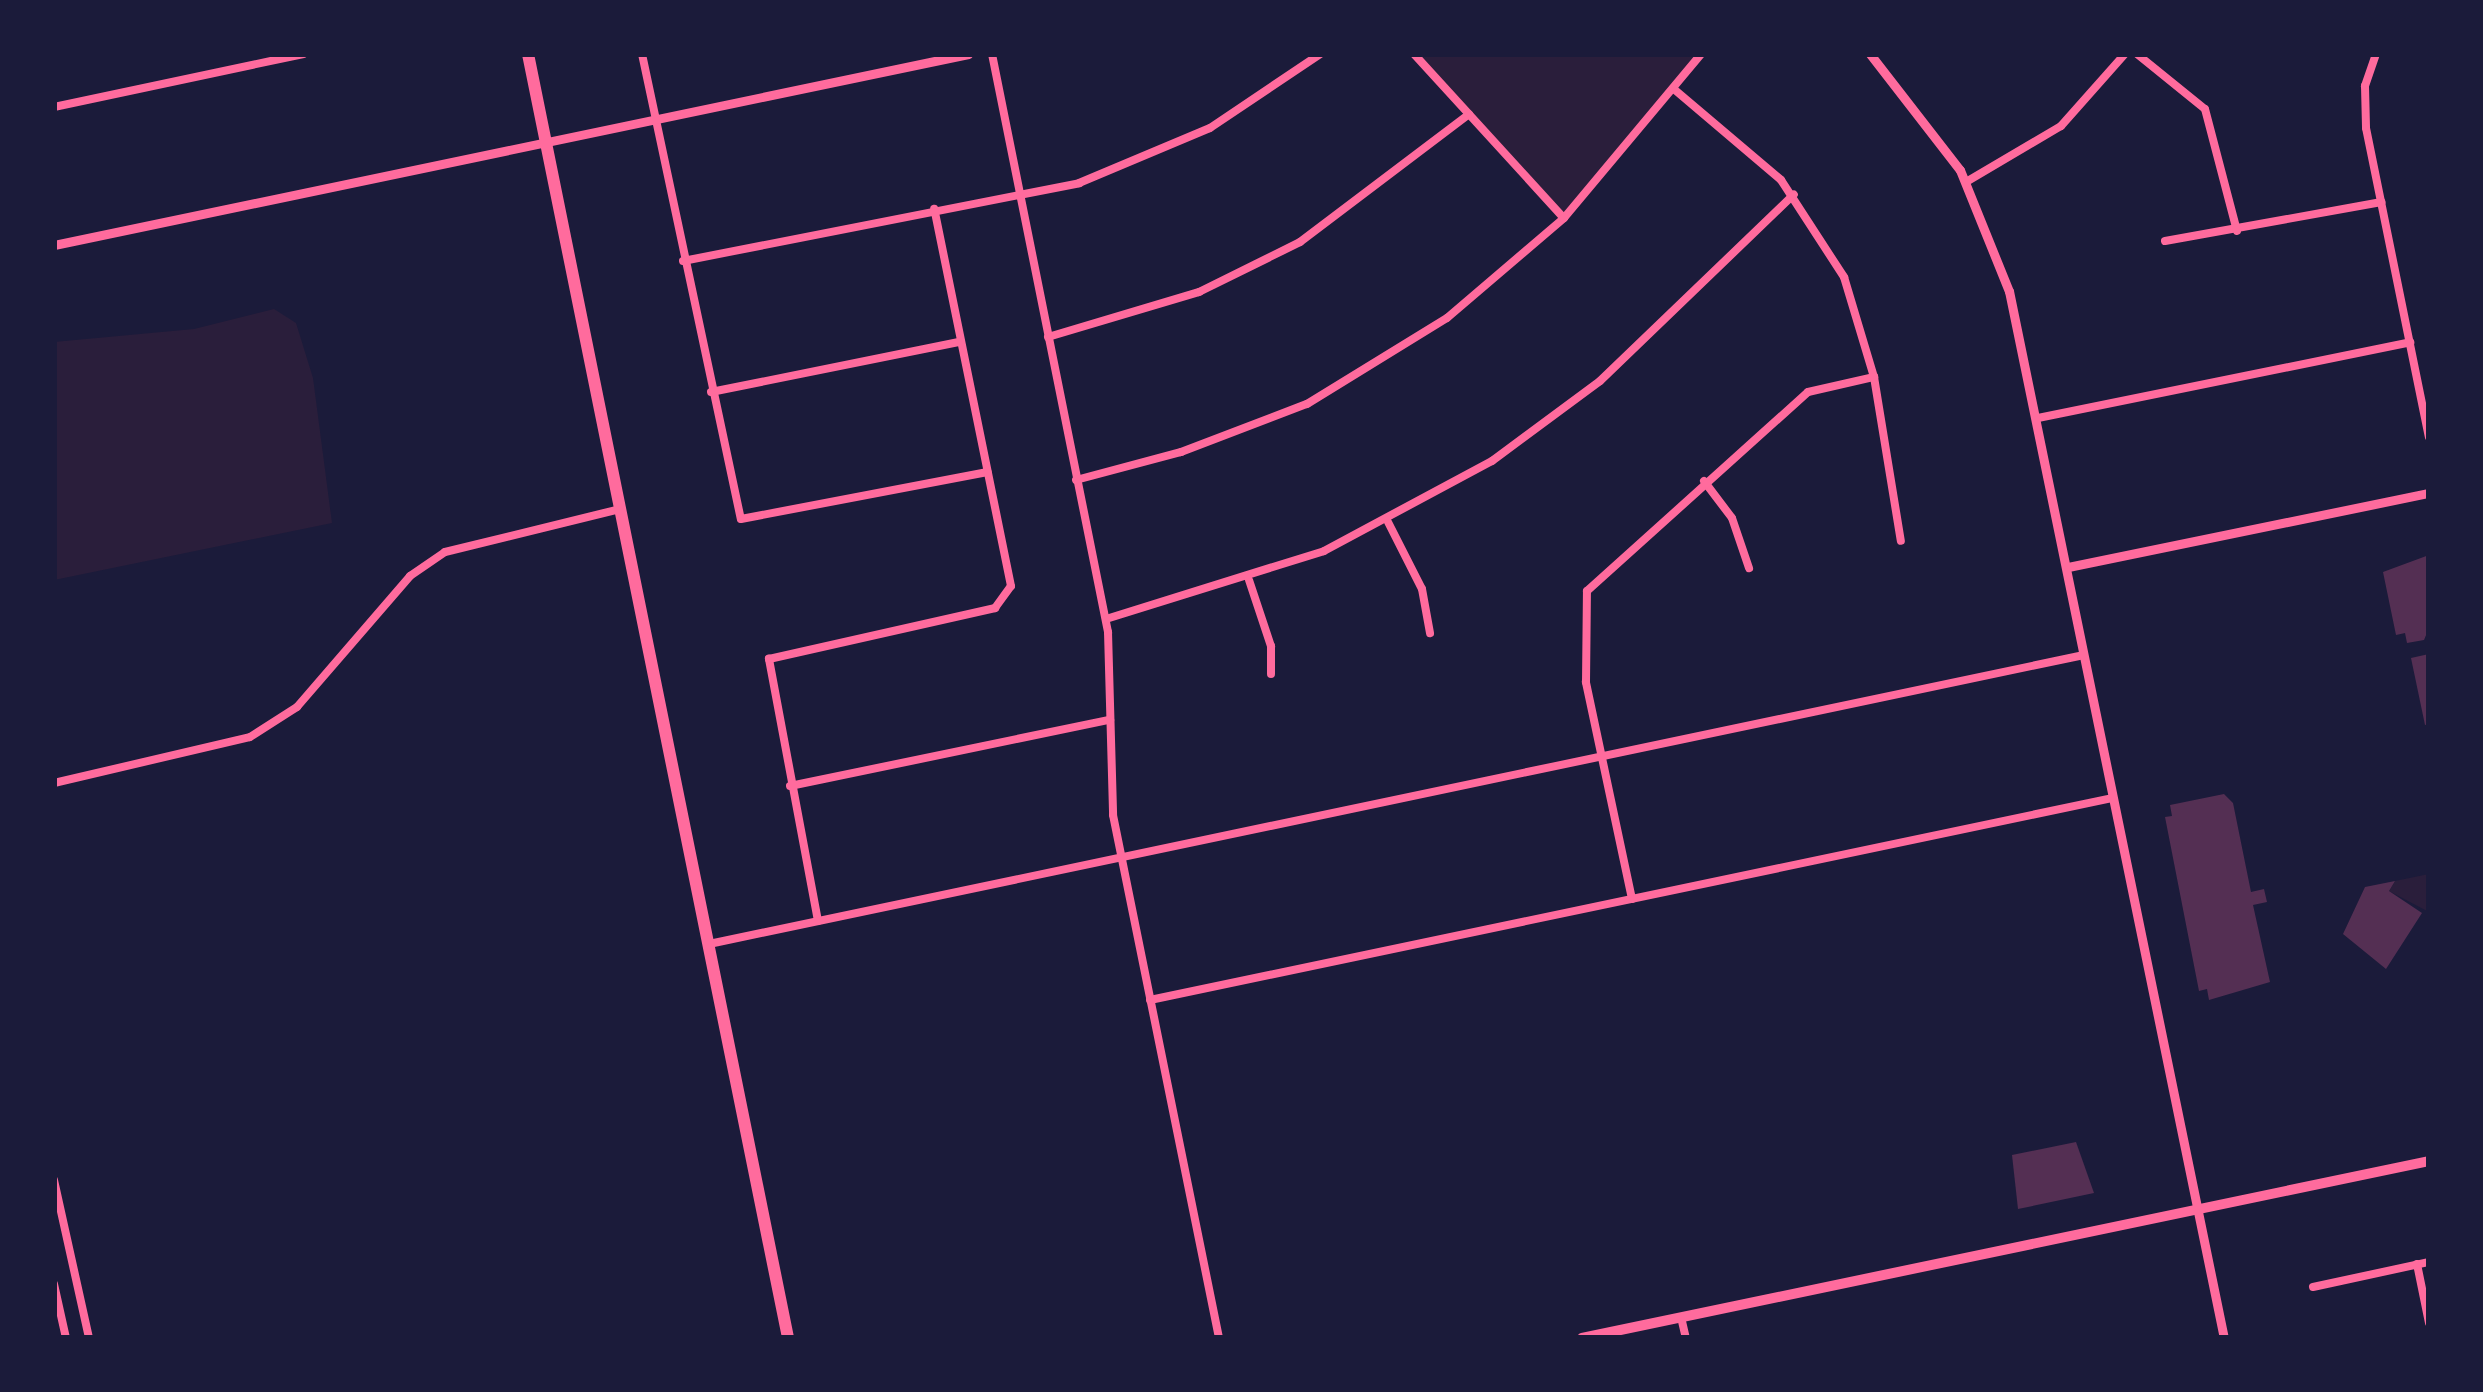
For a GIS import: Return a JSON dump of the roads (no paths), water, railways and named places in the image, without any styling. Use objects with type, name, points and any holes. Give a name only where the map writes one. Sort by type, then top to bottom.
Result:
[{"type":"main road","points":[[528,54],[788,1338]]},
{"type":"main road","points":[[1582,1338],[2429,1161]]},
{"type":"street","points":[[54,107],[303,54]]},
{"type":"street","points":[[642,54],[741,519],[988,472]]},
{"type":"street","points":[[54,228],[56,244],[968,54]]},
{"type":"street","points":[[992,54],[1106,619],[1109,789],[1121,858],[1220,1338]]},
{"type":"street","points":[[683,261],[934,209],[1020,197],[1174,147],[1320,54]]},
{"type":"street","points":[[1414,54],[1564,218]]},
{"type":"street","points":[[1076,480],[1181,452],[1307,404],[1447,318],[1564,218],[1676,91],[1702,54]]},
{"type":"street","points":[[1870,54],[1917,106],[1966,182],[1996,248],[2038,418],[2224,1338]]},
{"type":"street","points":[[1966,182],[2061,127],[2125,54]]},
{"type":"street","points":[[2137,54],[2205,109],[2237,231]]},
{"type":"street","points":[[2376,54],[2364,100],[2429,437]]},
{"type":"street","points":[[1676,91],[1793,194],[1844,277],[1874,377],[1900,541]]},
{"type":"street","points":[[1048,337],[1199,292],[1300,242],[1469,114]]},
{"type":"street","points":[[1106,619],[1250,580],[1388,521],[1492,461],[1600,381],[1793,194]]},
{"type":"street","points":[[2165,242],[2382,202]]},
{"type":"street","points":[[818,922],[769,659],[1007,601],[988,472],[934,209]]},
{"type":"street","points":[[711,392],[960,341]]},
{"type":"street","points":[[2038,418],[2410,342]]},
{"type":"street","points":[[1632,899],[1584,663],[1587,591],[1808,392],[1874,377]]},
{"type":"street","points":[[1704,481],[1732,518],[1749,568]]},
{"type":"street","points":[[2068,567],[2428,492]]},
{"type":"street","points":[[54,782],[250,736],[297,707],[410,577],[445,553],[620,509]]},
{"type":"street","points":[[1388,521],[1422,589],[1430,634]]},
{"type":"street","points":[[1250,580],[1271,646],[1271,674]]},
{"type":"street","points":[[709,944],[2084,655]]},
{"type":"street","points":[[790,786],[1110,720]]},
{"type":"street","points":[[1150,1000],[2113,798]]},
{"type":"street","points":[[54,1180],[88,1338]]},
{"type":"street","points":[[2313,1286],[2429,1262]]},
{"type":"street","points":[[2416,1264],[2429,1323]]},
{"type":"street","points":[[54,1284],[66,1338]]},
{"type":"street","points":[[1682,1317],[1686,1338]]}]
